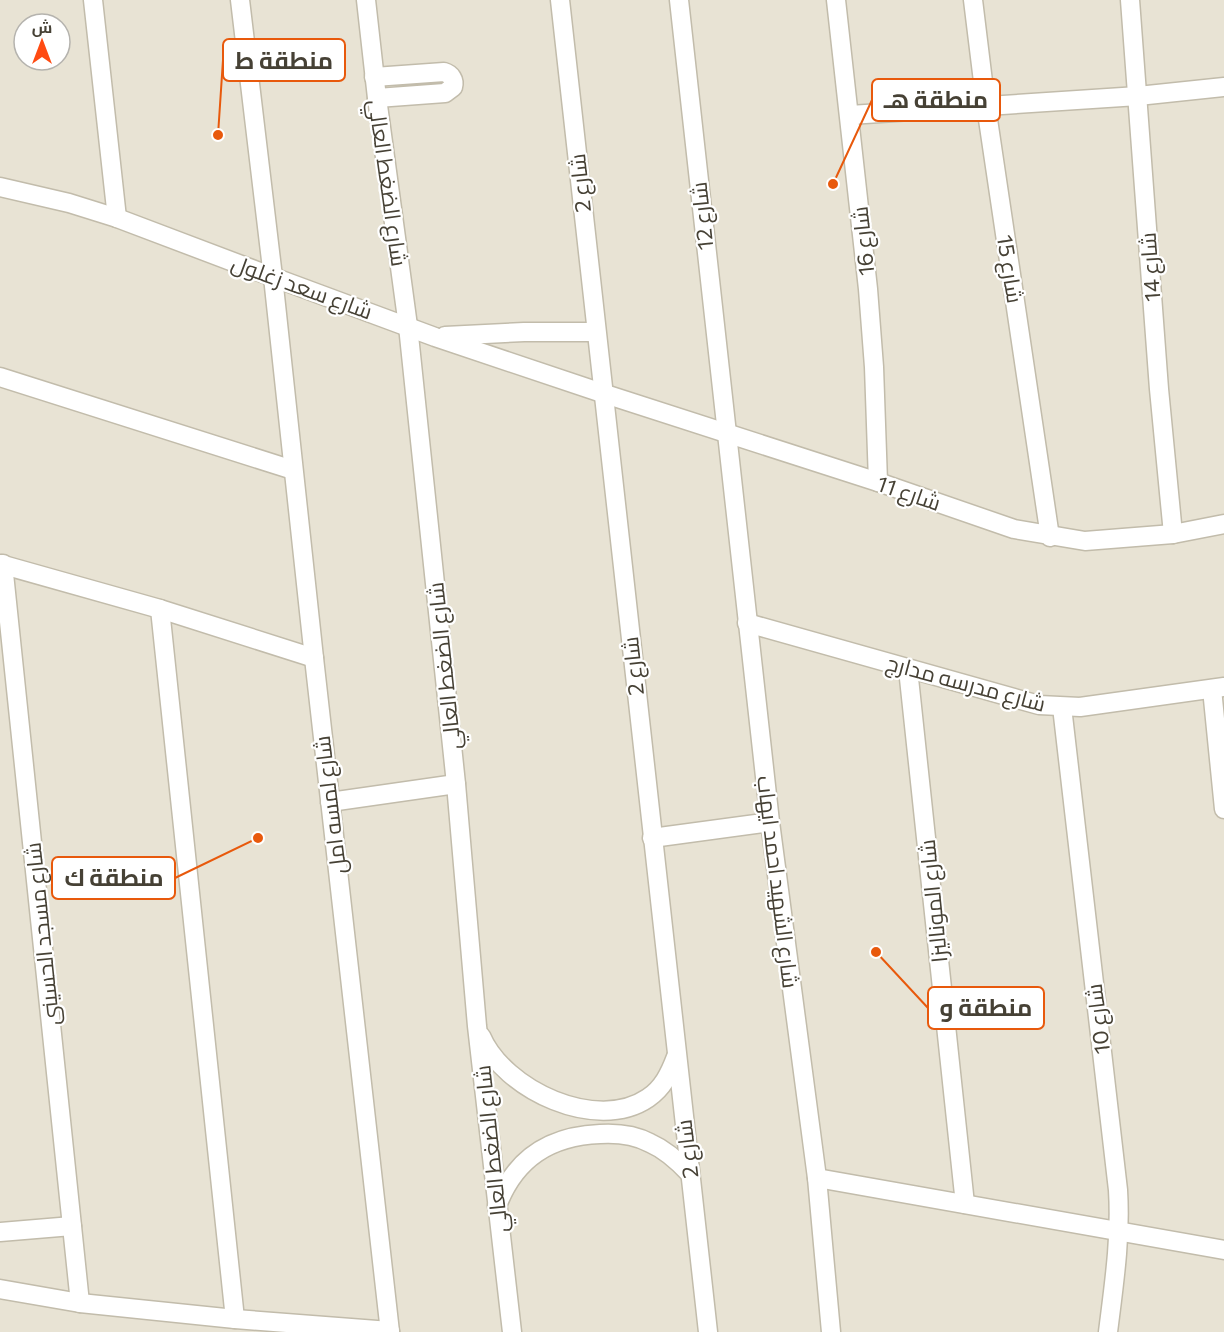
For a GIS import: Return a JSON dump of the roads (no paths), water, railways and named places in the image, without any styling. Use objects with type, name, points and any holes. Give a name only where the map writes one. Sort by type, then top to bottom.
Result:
[{"type":"street","points":[[93,0],[117,218]]},
{"type":"street","name":"شارع لمسه امل","points":[[240,0],[390,1331]]},
{"type":"street","name":"شارع الضغط العالي","points":[[366,0],[408,326],[456,784],[477,1026],[512,1332]]},
{"type":"street","name":"شارع 2","points":[[560,0],[708,1332]]},
{"type":"street","name":"شارع 12","points":[[679,0],[726,433]]},
{"type":"street","name":"شارع 16","points":[[836,0],[850,115],[874,367],[878,482]]},
{"type":"street","name":"شارع 15","points":[[973,0],[986,106],[1050,537]]},
{"type":"street","name":"شارع 14","points":[[1130,0],[1159,389],[1173,534]]},
{"type":"street","points":[[374,76],[444,72],[454,81],[453,87],[445,93],[377,98]]},
{"type":"street","points":[[850,115],[1138,96],[1224,87]]},
{"type":"street","name":"شارع سعد زغلول","points":[[0,187],[69,203],[117,218],[435,337],[602,393]]},
{"type":"street","points":[[435,337],[524,332],[596,332]]},
{"type":"street","points":[[0,377],[293,470]]},
{"type":"street","name":"شارع 11","points":[[602,393],[878,482],[1014,529],[1050,537],[1085,542],[1173,534],[1224,524]]},
{"type":"street","name":"شارع الشهيد احمد ايهاب","points":[[726,433],[770,822],[817,1178],[831,1332]]},
{"type":"street","points":[[1,564],[160,609],[314,658]]},
{"type":"street","name":"شارع مسجد الحسينى","points":[[1,564],[8,683],[80,1304]]},
{"type":"street","points":[[160,609],[235,1319]]},
{"type":"street","name":"شارع مدرسه مدارج","points":[[747,623],[1039,705],[1062,707],[1218,688]]},
{"type":"street","name":"شارع الموناليزا","points":[[908,669],[965,1204]]},
{"type":"street","points":[[1218,688],[1224,809]]},
{"type":"street","name":"شارع 10","points":[[1062,707],[1118,1190],[1119,1232],[1108,1332]]},
{"type":"street","points":[[330,801],[456,784]]},
{"type":"street","points":[[652,837],[770,822]]},
{"type":"street","points":[[477,1026],[485,1045],[497,1062],[512,1076],[528,1088],[546,1097],[584,1108],[612,1110],[637,1104],[658,1090],[665,1081],[676,1057]]},
{"type":"street","points":[[496,1207],[511,1177],[527,1159],[548,1146],[579,1136],[613,1133],[648,1141],[671,1155],[690,1174]]},
{"type":"street","points":[[817,1178],[1224,1250]]},
{"type":"street","points":[[0,1232],[72,1226]]},
{"type":"street","points":[[0,1289],[80,1304],[390,1331]]},
{"type":"place","name":"منطقة ط","points":[[218,135]]},
{"type":"place","name":"منطقة هـ","points":[[833,184]]},
{"type":"place","name":"منطقة ك","points":[[258,838]]},
{"type":"place","name":"منطقة و","points":[[876,952]]}]
